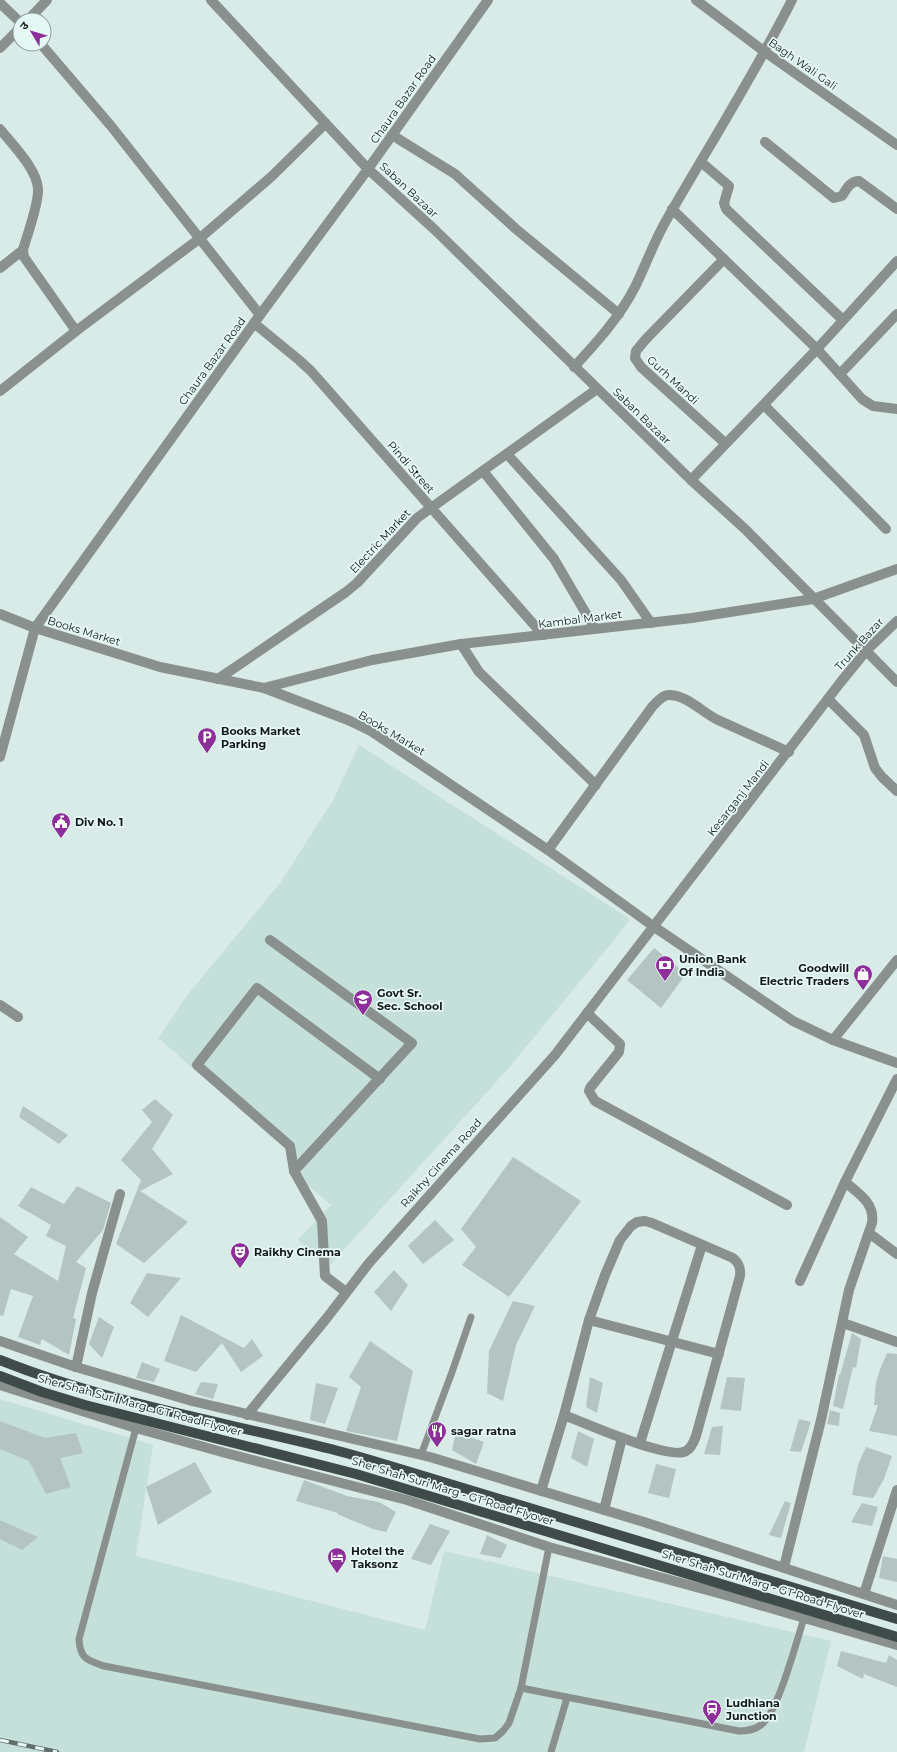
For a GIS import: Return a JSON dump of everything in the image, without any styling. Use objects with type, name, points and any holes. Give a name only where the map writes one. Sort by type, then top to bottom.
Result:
[{"type":"main road","name":"Sher Shah Suri Marg - GT Road Flyover","points":[[0,1360],[50,1378],[145,1407],[332,1449],[897,1619]]},
{"type":"main road","name":"Sher Shah Suri Marg - GT Road Flyover","points":[[0,1376],[42,1392],[85,1405],[356,1474],[897,1637]]},
{"type":"street","points":[[36,12],[47,0]]},
{"type":"street","name":"Saban Bazaar","points":[[211,0],[368,169],[434,229],[691,480],[745,529],[897,682]]},
{"type":"street","name":"Chaura Bazar Road","points":[[0,757],[35,628],[257,319],[368,169],[488,0]]},
{"type":"street","name":"Bagh Wali Gali","points":[[696,0],[765,52],[897,145]]},
{"type":"street","points":[[574,367],[602,337],[619,314],[635,287],[656,240],[672,210],[765,52],[792,0]]},
{"type":"street","points":[[0,3],[12,14]]},
{"type":"street","points":[[0,48],[12,36]]},
{"type":"street","name":"Pindi Street","points":[[48,52],[111,126],[199,239],[257,319],[311,371],[543,635]]},
{"type":"street","points":[[0,391],[76,331],[199,239],[270,177],[325,124]]},
{"type":"street","points":[[0,129],[26,162],[34,176],[38,188],[37,198],[23,250],[24,258],[76,331]]},
{"type":"street","points":[[392,135],[455,174],[516,229],[619,314]]},
{"type":"street","points":[[765,142],[834,198],[842,196],[854,181],[858,181],[897,209]]},
{"type":"street","points":[[701,162],[729,186],[724,202],[726,209],[843,320]]},
{"type":"street","points":[[672,210],[817,349],[866,402],[872,406],[897,409]]},
{"type":"street","points":[[0,268],[23,250]]},
{"type":"street","name":"Gurh Mandi","points":[[724,259],[646,339],[636,352],[635,358],[641,367],[725,444]]},
{"type":"street","points":[[691,480],[817,349],[897,261]]},
{"type":"street","points":[[840,374],[897,314]]},
{"type":"street","name":"Electric Market","points":[[218,679],[358,583],[401,534],[431,507],[597,389]]},
{"type":"street","points":[[764,405],[886,529]]},
{"type":"street","points":[[507,454],[621,580],[651,622]]},
{"type":"street","points":[[483,471],[554,559],[596,629]]},
{"type":"street","name":"Kambal Market","points":[[264,688],[372,660],[461,644],[692,618],[813,599],[897,569]]},
{"type":"street","name":"Books Market","points":[[0,614],[35,628],[160,667],[264,688],[348,720],[371,731],[548,850],[653,926],[793,1021],[833,1040],[897,1063]]},
{"type":"street","name":"Trunk Bazar","points":[[840,683],[866,651],[897,621]]},
{"type":"street","points":[[461,644],[479,672],[596,785]]},
{"type":"street","name":"Kesarganj Mandi","points":[[653,926],[789,752],[840,683]]},
{"type":"street","points":[[548,850],[652,707],[660,699],[667,695],[684,699],[718,720],[789,752]]},
{"type":"street","points":[[828,699],[864,735],[875,768],[897,791]]},
{"type":"street","name":"Raikhy Cinema Road","points":[[247,1415],[369,1263],[554,1055],[653,926]]},
{"type":"street","points":[[270,940],[412,1043],[294,1171]]},
{"type":"street","points":[[833,1040],[897,960]]},
{"type":"street","points":[[346,1292],[325,1276],[322,1221],[294,1171],[290,1146],[197,1065],[257,988],[380,1079]]},
{"type":"street","points":[[0,1006],[18,1017]]},
{"type":"street","points":[[587,1013],[620,1044],[619,1052],[590,1088],[589,1091],[595,1101],[787,1205]]},
{"type":"street","points":[[800,1281],[845,1182],[897,1079]]},
{"type":"street","points":[[784,1567],[843,1323],[849,1290],[869,1233],[873,1215],[868,1202],[845,1182]]},
{"type":"street","points":[[76,1367],[92,1293],[120,1194]]},
{"type":"street","points":[[541,1491],[564,1415],[589,1320],[602,1281],[620,1240],[630,1226],[637,1222],[644,1221],[733,1258],[738,1262],[741,1269],[740,1276],[719,1354],[696,1436],[692,1446],[686,1452],[671,1453],[640,1444],[564,1415]]},
{"type":"street","points":[[869,1233],[897,1254]]},
{"type":"street","points":[[640,1444],[702,1245]]},
{"type":"street","points":[[589,1320],[719,1354]]},
{"type":"street","points":[[843,1323],[897,1342]]},
{"type":"street","points":[[0,1341],[76,1367],[192,1401],[421,1455],[604,1510],[784,1567],[897,1605]]},
{"type":"street","points":[[0,1385],[136,1428],[407,1500],[549,1547],[729,1596],[897,1645]]},
{"type":"street","points":[[604,1510],[622,1438]]},
{"type":"street","points":[[864,1594],[897,1490]]},
{"type":"lane","points":[[421,1455],[471,1317]]},
{"type":"lane","points":[[136,1428],[79,1639],[80,1651],[87,1659],[104,1666],[480,1738],[495,1738],[509,1723],[522,1688],[549,1547]]},
{"type":"lane","points":[[522,1688],[739,1731],[751,1731],[763,1724],[771,1713],[779,1696],[804,1618]]},
{"type":"lane","points":[[551,1752],[567,1698]]},
{"type":"shaded area","name":"Govt Sr. Sec. School","points":[[359,745],[630,919],[508,1069],[330,1265],[298,1240],[331,1205],[291,1171],[294,1156],[158,1038],[189,993],[280,883],[332,802]]},
{"type":"shaded area","points":[[0,1399],[153,1445],[136,1556],[425,1630],[444,1551],[831,1641],[804,1752],[0,1752]]},
{"type":"building","points":[[654,948],[686,974],[661,1008],[627,980]]},
{"type":"building","points":[[155,1099],[173,1115],[152,1149],[173,1174],[140,1191],[188,1222],[144,1263],[116,1244],[141,1180],[121,1160],[152,1122],[142,1110]]},
{"type":"building","points":[[23,1106],[68,1135],[59,1144],[19,1117]]},
{"type":"building","points":[[513,1157],[581,1201],[509,1297],[462,1265],[476,1247],[461,1229]]},
{"type":"building","points":[[77,1186],[111,1203],[103,1230],[76,1262],[86,1268],[73,1318],[76,1319],[69,1355],[42,1339],[40,1345],[18,1337],[33,1296],[11,1289],[3,1316],[0,1315],[0,1217],[28,1237],[14,1254],[58,1281],[66,1246],[46,1236],[51,1225],[18,1206],[31,1187],[64,1204]]},
{"type":"building","points":[[435,1220],[454,1240],[423,1264],[408,1246]]},
{"type":"building","points":[[394,1270],[408,1285],[391,1311],[374,1292]]},
{"type":"building","points":[[147,1273],[181,1278],[148,1317],[130,1303]]},
{"type":"building","points":[[513,1301],[535,1306],[516,1345],[503,1401],[487,1393],[489,1351]]},
{"type":"building","points":[[181,1315],[244,1348],[252,1339],[263,1356],[241,1372],[222,1343],[196,1372],[164,1361]]},
{"type":"building","points":[[99,1317],[114,1327],[102,1358],[89,1344]]},
{"type":"building","points":[[852,1333],[861,1339],[856,1368],[853,1367],[843,1409],[833,1406],[839,1374],[840,1375]]},
{"type":"building","points":[[370,1341],[413,1371],[397,1441],[346,1431],[361,1387],[349,1377]]},
{"type":"building","points":[[887,1353],[897,1354],[897,1436],[869,1431],[878,1405],[874,1405],[876,1382]]},
{"type":"building","points":[[142,1362],[160,1369],[154,1382],[136,1378]]},
{"type":"building","points":[[590,1377],[603,1383],[597,1413],[586,1407]]},
{"type":"building","points":[[727,1377],[745,1378],[741,1411],[720,1409]]},
{"type":"building","points":[[201,1382],[218,1384],[213,1399],[195,1394]]},
{"type":"building","points":[[316,1383],[338,1388],[325,1424],[310,1420]]},
{"type":"building","points":[[830,1410],[840,1413],[839,1426],[827,1424]]},
{"type":"building","points":[[799,1419],[811,1422],[801,1452],[790,1451]]},
{"type":"building","points":[[0,1421],[45,1438],[76,1433],[83,1453],[60,1458],[71,1487],[46,1494],[29,1461],[0,1449]]},
{"type":"building","points":[[723,1426],[720,1455],[704,1454],[712,1427]]},
{"type":"building","points":[[578,1431],[594,1439],[587,1467],[571,1458]]},
{"type":"building","points":[[456,1432],[484,1442],[476,1464],[452,1450]]},
{"type":"building","points":[[866,1447],[892,1456],[884,1479],[873,1498],[852,1495],[858,1465]]},
{"type":"building","points":[[195,1462],[212,1492],[158,1525],[146,1487]]},
{"type":"building","points":[[656,1464],[676,1469],[669,1498],[648,1493]]},
{"type":"building","points":[[304,1480],[347,1496],[379,1502],[396,1512],[386,1532],[373,1529],[337,1514],[338,1513],[296,1501]]},
{"type":"building","points":[[785,1501],[791,1503],[781,1538],[769,1535]]},
{"type":"building","points":[[862,1503],[878,1507],[872,1526],[851,1522]]},
{"type":"building","points":[[0,1520],[38,1537],[22,1550],[0,1539]]},
{"type":"building","points":[[430,1524],[450,1531],[431,1565],[411,1559]]},
{"type":"building","points":[[487,1535],[507,1545],[501,1558],[480,1554]]},
{"type":"building","points":[[883,1556],[897,1559],[897,1582],[879,1578]]},
{"type":"building","points":[[841,1651],[886,1663],[889,1655],[897,1660],[897,1687],[864,1674],[863,1679],[837,1666]]},
{"type":"railway","points":[[0,1740],[57,1752]]},
{"type":"place","name":"Books Market Parking","points":[[207,754]]},
{"type":"place","name":"Div No. 1","points":[[61,839]]},
{"type":"place","name":"Union Bank Of India","points":[[665,982]]},
{"type":"place","name":"Goodwill Electric Traders","points":[[863,991]]},
{"type":"place","name":"Govt Sr. Sec. School","points":[[363,1016]]},
{"type":"place","name":"Raikhy Cinema","points":[[240,1269]]},
{"type":"place","name":"sagar ratna","points":[[437,1448]]},
{"type":"place","name":"Hotel the Taksonz","points":[[337,1574]]},
{"type":"place","name":"Ludhiana Junction","points":[[712,1726]]}]
